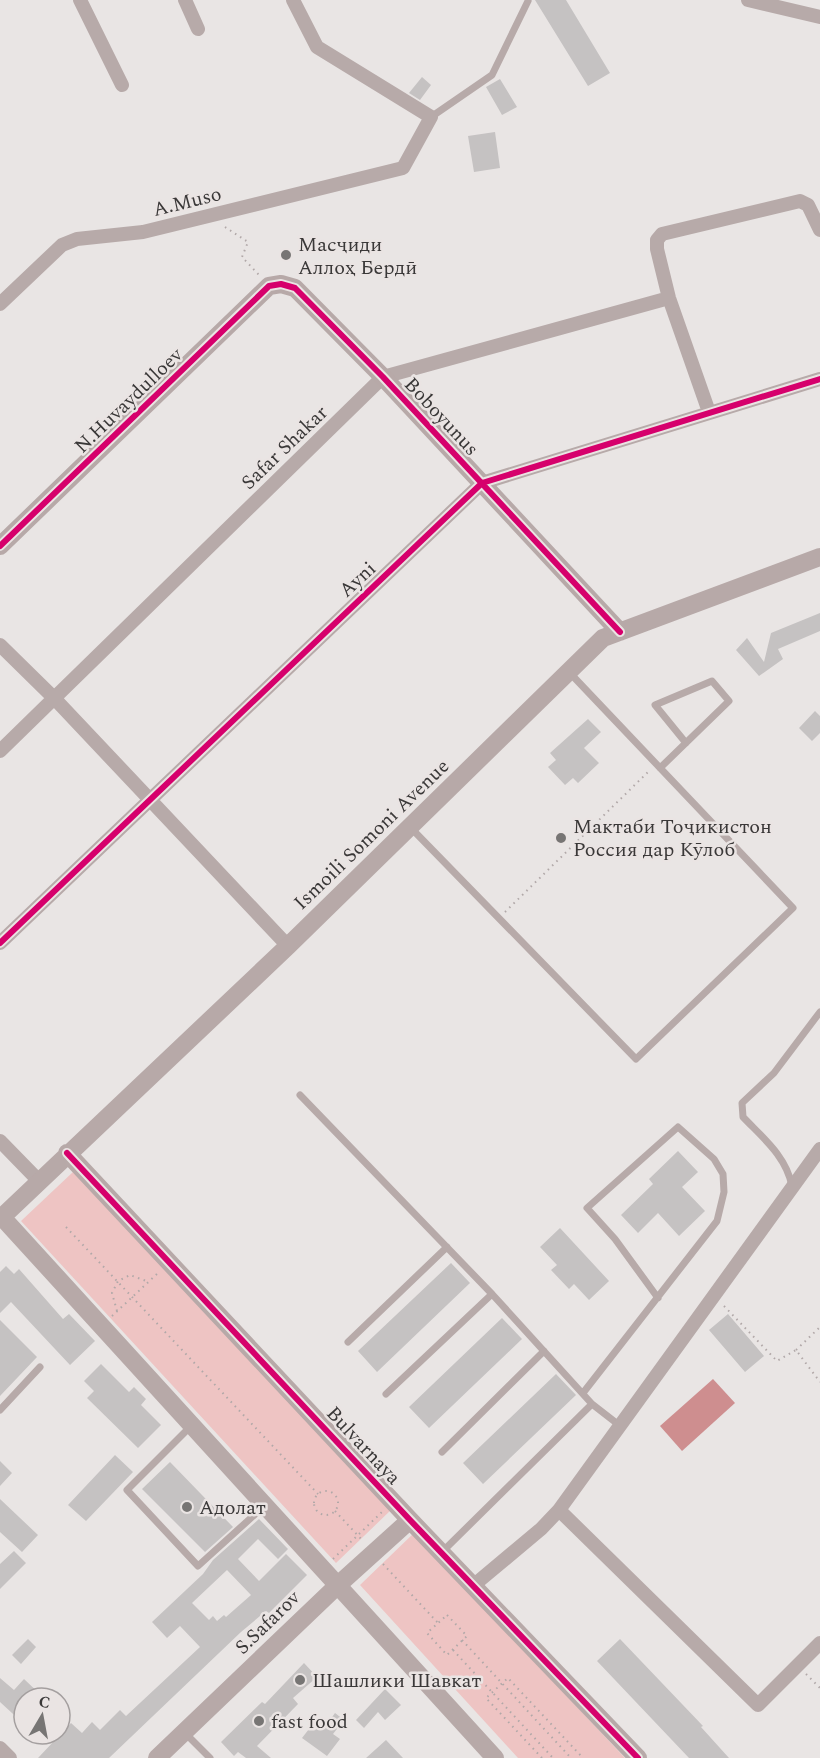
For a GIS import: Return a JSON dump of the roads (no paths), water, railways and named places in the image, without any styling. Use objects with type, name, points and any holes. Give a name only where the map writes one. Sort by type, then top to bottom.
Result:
[{"type":"street","points":[[80,0],[122,85]]},
{"type":"street","points":[[185,0],[198,29]]},
{"type":"street","points":[[293,0],[317,46],[431,117]]},
{"type":"street","points":[[752,1],[820,17]]},
{"type":"street","name":"A.Muso","points":[[0,304],[62,245],[76,239],[143,232],[403,168],[431,117]]},
{"type":"street","points":[[709,412],[669,298],[657,249],[662,234],[800,201],[808,205],[820,230]]},
{"type":"street","name":"Boboyunus","points":[[275,285],[295,288],[383,378],[620,632]]},
{"type":"street","name":"N.Huvaydulloev","points":[[0,546],[275,285]]},
{"type":"street","name":"Safar Shakar","points":[[0,752],[383,378],[669,298]]},
{"type":"street","name":"Ayni","points":[[0,943],[482,483],[820,379]]},
{"type":"street","name":"Ismoili Somoni Avenue","points":[[1,1218],[288,946],[603,638],[820,557]]},
{"type":"street","points":[[0,645],[54,698],[288,946]]},
{"type":"street","points":[[0,1141],[39,1181]]},
{"type":"street","points":[[474,1585],[541,1529],[559,1510],[820,1149]]},
{"type":"street","name":"Bulvarnaya","points":[[68,1153],[410,1520],[638,1758]]},
{"type":"street","points":[[1,1218],[495,1758]]},
{"type":"street","points":[[559,1510],[758,1705],[820,1643]]},
{"type":"street","name":"S.Safarov","points":[[157,1758],[338,1585],[410,1520]]},
{"type":"street","points":[[0,1748],[10,1758]]},
{"type":"lane","points":[[431,117],[492,75],[528,2]]},
{"type":"lane","points":[[410,827],[636,1059],[794,908],[569,672]]},
{"type":"lane","points":[[658,766],[686,742],[729,701],[712,681],[655,705],[686,742]]},
{"type":"lane","points":[[792,1188],[788,1168],[777,1152],[742,1117],[742,1103],[774,1073],[820,1012]]},
{"type":"lane","points":[[300,1095],[492,1294],[592,1404],[619,1425]]},
{"type":"lane","points":[[583,1393],[658,1298],[717,1221],[724,1192],[723,1174],[714,1159],[678,1127],[587,1208],[615,1239],[658,1298]]},
{"type":"lane","points":[[348,1342],[447,1247]]},
{"type":"lane","points":[[387,1394],[492,1294]]},
{"type":"lane","points":[[442,1452],[544,1351]]},
{"type":"lane","points":[[0,1410],[40,1367]]},
{"type":"lane","points":[[442,1552],[592,1404]]},
{"type":"lane","points":[[192,1425],[127,1490],[198,1566],[265,1505]]},
{"type":"lane","points":[[184,1732],[210,1758]]},
{"type":"place","name":"Масҷиди Аллоҳ Бердӣ","points":[[286,255]]},
{"type":"place","name":"Мактаби Тоҷикистон Россия дар Кӯлоб","points":[[561,838]]},
{"type":"place","name":"Адолат","points":[[187,1507]]},
{"type":"place","name":"Шашлики Шавкат","points":[[300,1680]]},
{"type":"place","name":"fast food","points":[[259,1721]]}]
